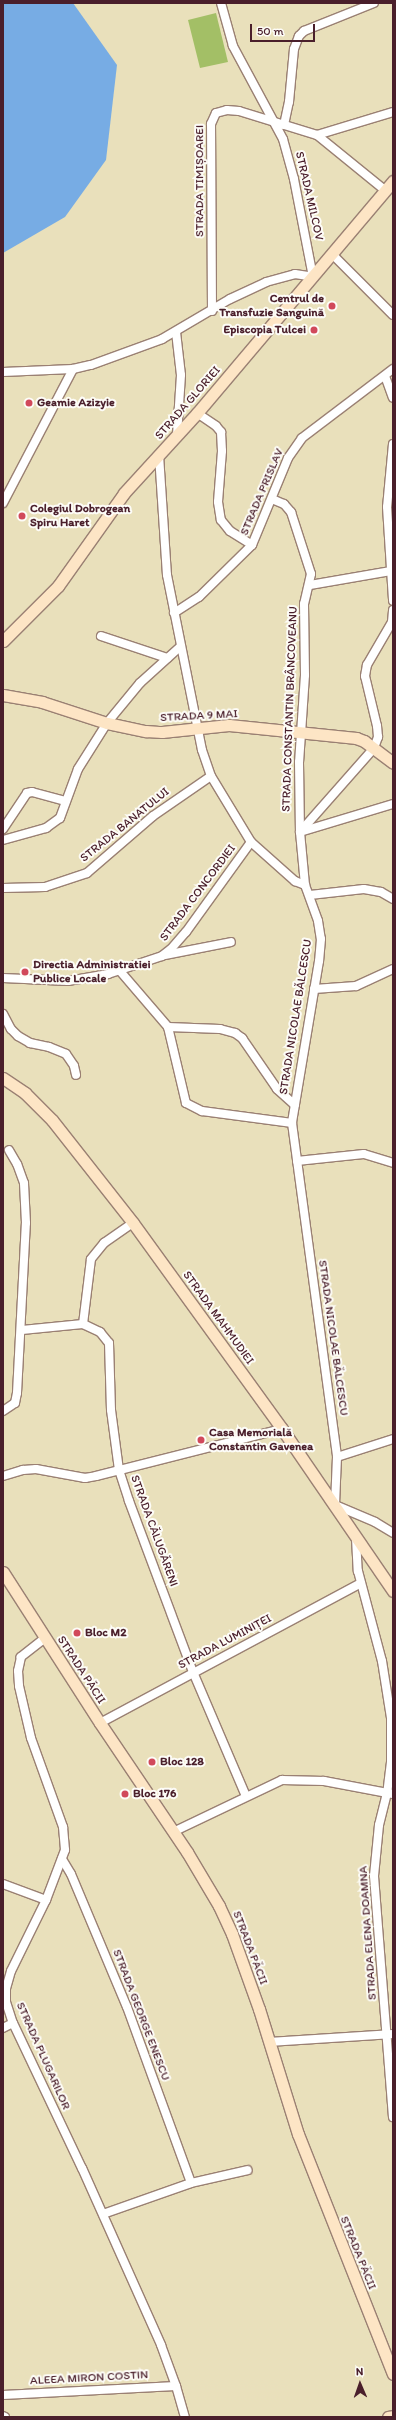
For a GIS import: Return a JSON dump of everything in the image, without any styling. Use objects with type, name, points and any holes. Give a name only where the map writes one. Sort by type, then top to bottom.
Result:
[{"type":"street","name":"STRADA MILCOV","points":[[222,3],[233,46],[273,123],[283,139],[294,179],[313,277]]},
{"type":"street","points":[[284,125],[289,102],[294,49],[299,36],[304,31],[374,3]]},
{"type":"street","name":"STRADA TIMIȘOAREI","points":[[212,311],[212,117],[221,110],[227,110],[273,123]]},
{"type":"street","points":[[317,135],[393,112]]},
{"type":"street","points":[[273,123],[317,135],[391,184]]},
{"type":"street","name":"STRADA GLORIEI","points":[[3,641],[58,586],[116,504],[197,413],[391,184]]},
{"type":"street","points":[[332,254],[393,316]]},
{"type":"street","points":[[3,372],[73,369],[116,356],[176,332],[266,282],[295,274],[313,277]]},
{"type":"street","points":[[176,332],[181,375],[177,435]]},
{"type":"street","points":[[3,503],[73,369]]},
{"type":"street","name":"STRADA PRISLAV","points":[[174,613],[199,597],[252,545],[272,500],[288,458],[302,438],[393,369]]},
{"type":"street","points":[[385,376],[393,398]]},
{"type":"street","points":[[197,413],[216,426],[221,432],[222,451],[218,502],[221,520],[230,531],[252,545]]},
{"type":"street","points":[[393,444],[387,507],[393,601]]},
{"type":"street","points":[[159,456],[165,550],[174,613],[196,727],[202,750],[211,776],[251,842],[295,881],[305,885]]},
{"type":"street","name":"STRADA CONSTANTIN BRÂNCOVEANU","points":[[272,500],[284,504],[291,512],[310,568],[310,585],[304,604],[305,675],[298,786],[300,832],[305,885]]},
{"type":"street","points":[[310,585],[391,571]]},
{"type":"street","points":[[300,832],[374,748],[378,736],[377,726],[365,676],[367,664],[392,622],[393,610]]},
{"type":"street","points":[[101,636],[166,658]]},
{"type":"street","points":[[3,840],[46,828],[54,824],[60,818],[78,769],[107,723],[140,683],[181,646]]},
{"type":"street","name":"STRADA 9 MAI","points":[[3,695],[42,702],[107,723],[146,731],[173,731],[196,727],[229,726],[356,738],[374,748],[393,763]]},
{"type":"street","name":"STRADA BANATULUI","points":[[3,888],[45,887],[87,873],[153,816],[211,776]]},
{"type":"street","points":[[3,829],[27,793],[66,801]]},
{"type":"street","points":[[300,832],[393,804]]},
{"type":"street","name":"STRADA CONCORDIEI","points":[[162,956],[186,932],[251,842]]},
{"type":"street","name":"STRADA NICOLAE BĂLCESCU","points":[[305,885],[316,912],[321,939],[292,1123],[337,1457],[335,1505]]},
{"type":"street","points":[[310,895],[364,889],[381,892],[393,899]]},
{"type":"street","name":"STRADA CONCORDIEI","points":[[3,978],[68,981],[120,971],[162,956],[231,942]]},
{"type":"street","points":[[314,990],[356,986],[393,969]]},
{"type":"street","points":[[120,971],[168,1027],[186,1103],[202,1111],[292,1123]]},
{"type":"street","points":[[3,1014],[11,1029],[18,1036],[30,1043],[49,1047],[66,1054],[74,1066],[76,1076]]},
{"type":"street","points":[[168,1027],[220,1029],[235,1033],[242,1038],[277,1089],[295,1105]]},
{"type":"street","name":"STRADA MAHMUDIEI","points":[[3,1078],[25,1093],[52,1120],[133,1223],[282,1429],[393,1591]]},
{"type":"street","points":[[3,1411],[15,1403],[22,1330],[26,1223],[25,1196],[21,1172],[9,1150]]},
{"type":"street","points":[[297,1161],[364,1154],[393,1163]]},
{"type":"street","points":[[22,1330],[83,1324],[91,1259],[104,1244],[133,1223]]},
{"type":"street","name":"STRADA CĂLUGĂRENI","points":[[83,1324],[100,1332],[109,1343],[111,1410],[119,1470],[129,1501],[193,1672],[246,1796]]},
{"type":"street","points":[[3,1476],[23,1470],[36,1470],[85,1478],[282,1429]]},
{"type":"street","points":[[337,1457],[393,1439]]},
{"type":"street","points":[[335,1505],[375,1522],[393,1533]]},
{"type":"street","name":"STRADA ELENA DOAMNA","points":[[356,1537],[358,1571],[382,1661],[388,1698],[391,1762],[390,1794],[379,1825],[374,1876],[390,2034],[393,2117]]},
{"type":"street","name":"STRADA PĂCII","points":[[4,1577],[173,1832],[205,1881],[219,1906],[244,1968],[298,2134],[393,2374]]},
{"type":"street","name":"STRADA LUMINIȚEI","points":[[100,1723],[361,1583]]},
{"type":"street","name":"STRADA PLUGARILOR","points":[[45,1638],[21,1657],[18,1671],[19,1686],[31,1738],[63,1827],[65,1850],[46,1900],[11,1971],[6,1988],[6,2002],[13,2023],[103,2214],[161,2345],[176,2386],[185,2417]]},
{"type":"street","points":[[173,1832],[282,1780],[304,1779],[390,1794]]},
{"type":"street","name":"STRADA GEORGE ENESCU","points":[[62,1859],[127,2007],[191,2183]]},
{"type":"street","points":[[3,1884],[46,1900]]},
{"type":"street","points":[[3,2028],[13,2023]]},
{"type":"street","points":[[269,2042],[390,2034]]},
{"type":"street","points":[[103,2214],[191,2183],[248,2170]]},
{"type":"street","name":"ALEEA MIRON COSTIN","points":[[3,2395],[176,2386]]},
{"type":"street","points":[[388,2417],[393,2416]]},
{"type":"green space","points":[[216,13],[228,62],[200,68],[188,20]]},
{"type":"water","points":[[3,3],[73,3],[117,65],[106,160],[65,217],[3,253]]},
{"type":"place","name":"Centrul de Transfuzie Sanguină","points":[[332,306]]},
{"type":"place","name":"Episcopia Tulcei","points":[[314,330]]},
{"type":"place","name":"Geamie Azizyie","points":[[29,403]]},
{"type":"place","name":"Colegiul Dobrogean Spiru Haret","points":[[22,516]]},
{"type":"place","name":"Directia Administratiei Publice Locale","points":[[25,972]]},
{"type":"place","name":"Casa Memorială Constantin Gavenea","points":[[201,1440]]},
{"type":"place","name":"Bloc M2","points":[[77,1633]]},
{"type":"place","name":"Bloc 128","points":[[152,1762]]},
{"type":"place","name":"Bloc 176","points":[[125,1794]]}]
